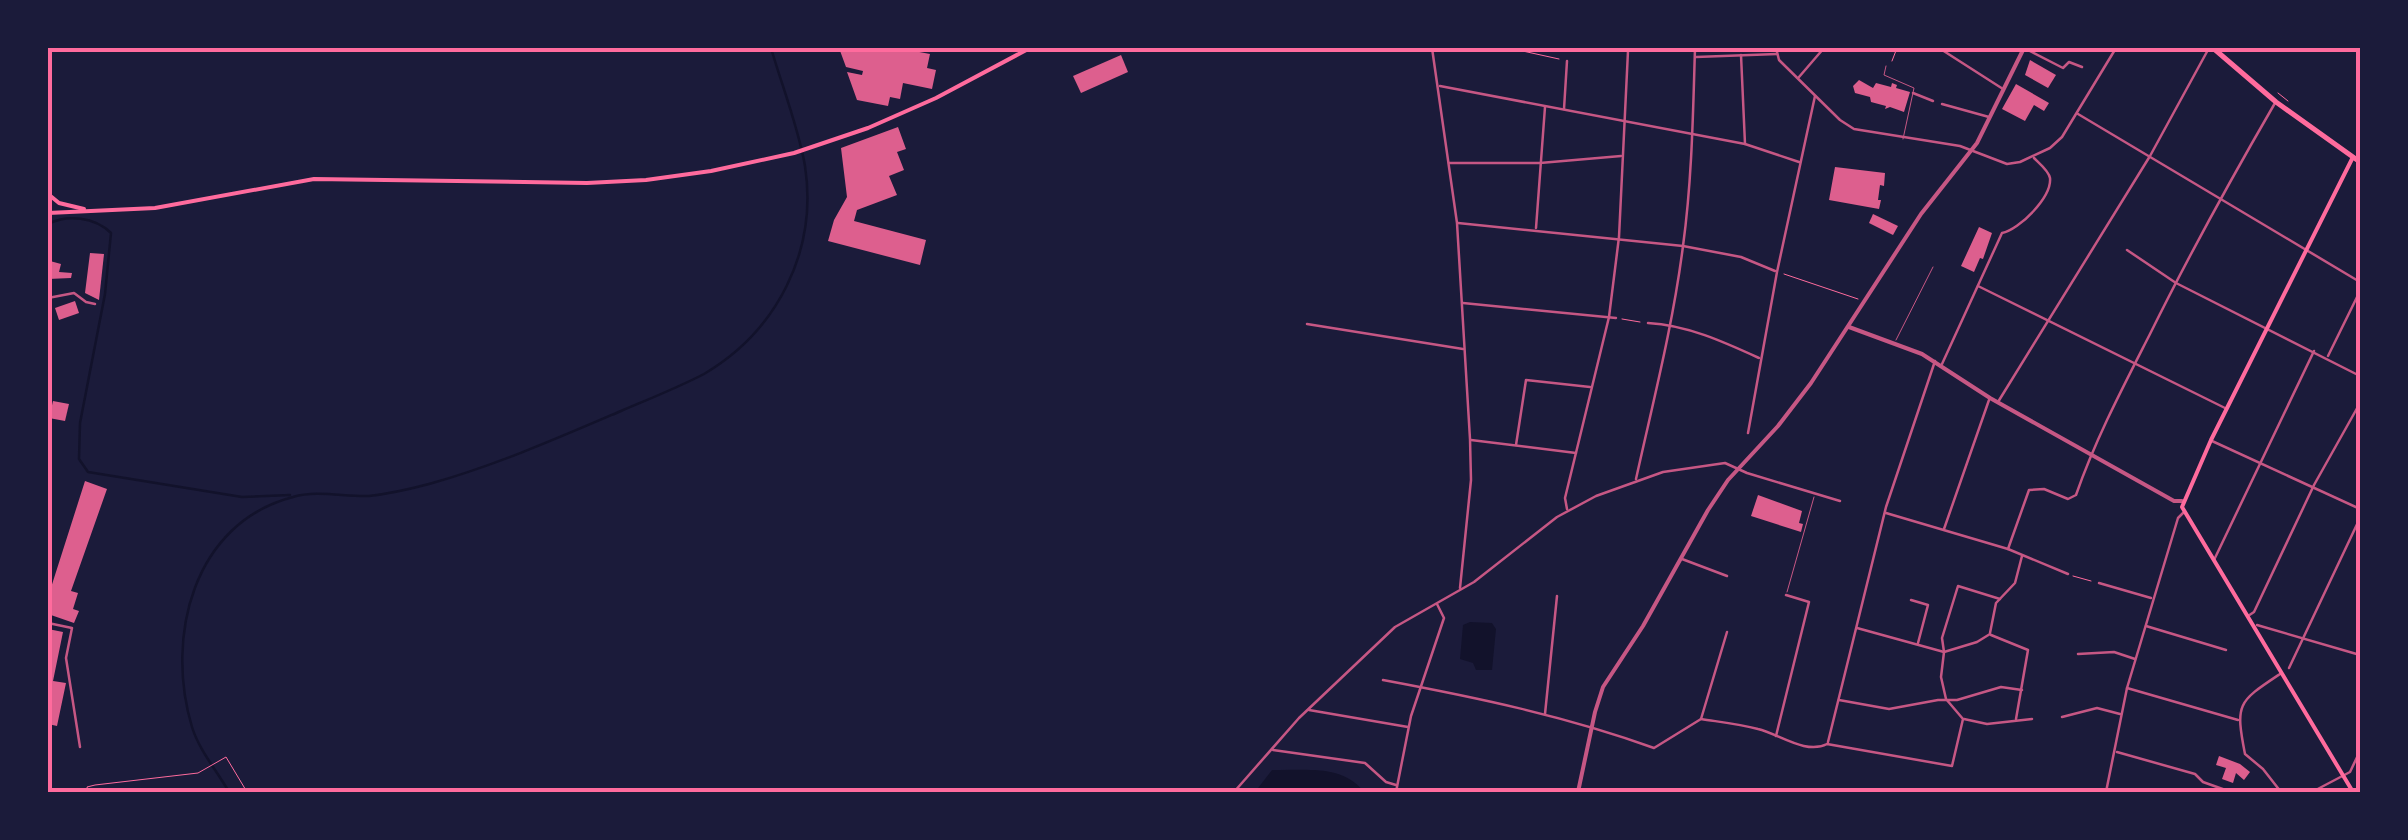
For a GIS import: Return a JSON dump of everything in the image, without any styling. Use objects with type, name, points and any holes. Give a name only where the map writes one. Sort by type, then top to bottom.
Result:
[{"type":"main road","points":[[84,209],[49,196],[48,212],[120,211],[314,179],[561,184],[711,172],[811,148],[912,109],[1030,48]]},
{"type":"main road","points":[[2211,48],[2276,102],[2355,154],[2360,162]]},
{"type":"main road","points":[[2353,792],[2184,512],[2182,501],[2355,154]]},
{"type":"street","points":[[1432,48],[1457,223],[1470,440],[1471,480],[1460,589]]},
{"type":"street","points":[[1636,481],[1683,246],[1693,135],[1695,48]]},
{"type":"street","points":[[1776,48],[1776,54],[1815,96],[1854,128],[1973,149],[2007,164],[2033,157],[2056,143],[2116,48]]},
{"type":"street","points":[[1798,78],[1824,48]]},
{"type":"street","points":[[1939,48],[2004,90]]},
{"type":"street","points":[[1578,792],[1591,727],[1604,687],[1708,510],[1738,468],[1778,426],[1849,327],[1921,214],[1973,149],[2024,48],[2063,68],[2070,62],[2082,67]]},
{"type":"street","points":[[1998,402],[2150,156],[2211,48]]},
{"type":"street","points":[[1567,511],[1565,498],[1608,317],[1619,237],[1628,51]]},
{"type":"street","points":[[1694,57],[1776,54]]},
{"type":"street","points":[[1742,55],[1745,144]]},
{"type":"street","points":[[1564,110],[1567,61]]},
{"type":"street","points":[[2093,72],[2099,75]]},
{"type":"street","points":[[1440,86],[1745,144],[1799,162]]},
{"type":"street","points":[[1914,93],[1933,101]]},
{"type":"street","points":[[1748,433],[1815,96]]},
{"type":"street","points":[[2008,549],[2028,491],[2040,488],[2074,498],[2090,454],[2135,363],[2219,199],[2276,102]]},
{"type":"street","points":[[1942,104],[1990,118]]},
{"type":"street","points":[[1536,230],[1545,106]]},
{"type":"street","points":[[2077,113],[2360,282]]},
{"type":"street","points":[[1449,163],[1540,163],[1622,156]]},
{"type":"street","points":[[1941,365],[2002,233],[2026,221],[2050,183],[2048,173],[2033,157]]},
{"type":"street","points":[[1457,223],[1683,246],[1741,257],[1777,272]]},
{"type":"street","points":[[2127,250],[2176,283],[2360,376]]},
{"type":"street","points":[[1978,286],[2227,408]]},
{"type":"street","points":[[2327,357],[2360,291]]},
{"type":"street","points":[[48,298],[74,292],[95,304]]},
{"type":"street","points":[[1461,302],[1616,318]]},
{"type":"street","points":[[1648,323],[1714,338],[1760,359]]},
{"type":"street","points":[[1307,324],[1462,350]]},
{"type":"street","points":[[1849,327],[1935,361],[1990,398],[2174,501],[2182,501]]},
{"type":"street","points":[[2213,561],[2219,556],[2314,351]]},
{"type":"street","points":[[1828,744],[1910,427],[1935,361]]},
{"type":"street","points":[[1516,445],[1526,380],[1592,388]]},
{"type":"street","points":[[1944,530],[1990,398]]},
{"type":"street","points":[[2247,617],[2254,612],[2314,485],[2360,403]]},
{"type":"street","points":[[1470,440],[1576,453]]},
{"type":"street","points":[[2211,440],[2360,509]]},
{"type":"street","points":[[1234,792],[1308,709],[1395,627],[1484,575],[1567,511],[1663,472],[1725,463],[1840,501]]},
{"type":"street","points":[[2106,792],[2144,626],[2178,518],[2184,512]]},
{"type":"street","points":[[1886,513],[2008,549],[2068,574]]},
{"type":"street","points":[[2289,668],[2360,518]]},
{"type":"street","points":[[1855,628],[1944,652],[1977,642],[1990,634],[2000,599],[2015,584],[2022,556]]},
{"type":"street","points":[[1680,558],[1727,576]]},
{"type":"street","points":[[2099,583],[2152,599]]},
{"type":"street","points":[[2000,599],[1958,586],[1942,638],[1941,677],[1946,700],[1963,719],[1994,724],[2032,720]]},
{"type":"street","points":[[1776,737],[1809,602],[1786,595]]},
{"type":"street","points":[[1545,716],[1557,596]]},
{"type":"street","points":[[1910,600],[1928,605],[1918,644]]},
{"type":"street","points":[[1396,792],[1408,728],[1444,618],[1436,602]]},
{"type":"street","points":[[48,623],[72,628],[66,658],[80,746]]},
{"type":"street","points":[[2253,627],[2259,624],[2360,655]]},
{"type":"street","points":[[2144,626],[2226,650]]},
{"type":"street","points":[[1383,680],[1485,699],[1654,748],[1701,719],[1728,632]]},
{"type":"street","points":[[1990,634],[2028,650],[2016,719]]},
{"type":"street","points":[[2078,654],[2114,652],[2135,659]]},
{"type":"street","points":[[2280,674],[2248,695],[2239,720],[2245,754],[2281,792]]},
{"type":"street","points":[[1838,700],[1889,710],[1957,700],[2001,687],[2022,690]]},
{"type":"street","points":[[2127,688],[2239,720]]},
{"type":"street","points":[[2062,717],[2097,708],[2122,714]]},
{"type":"street","points":[[1308,709],[1408,728]]},
{"type":"street","points":[[1701,719],[1761,729],[1776,737],[1821,747],[1828,744],[1952,766],[1963,719]]},
{"type":"street","points":[[1270,750],[1365,763],[1386,782],[1397,786]]},
{"type":"street","points":[[2116,751],[2196,774],[2204,782],[2232,792]]},
{"type":"street","points":[[2312,792],[2344,777],[2352,770],[2360,751]]},
{"type":"lane","points":[[1886,66],[1884,76],[1914,88],[1904,139]]},
{"type":"lane","points":[[1894,344],[1933,267]]},
{"type":"lane","points":[[1786,595],[1815,494]]},
{"type":"path","points":[[1509,48],[1567,61]]},
{"type":"path","points":[[1886,66],[1897,48]]},
{"type":"path","points":[[2278,94],[2291,104]]},
{"type":"path","points":[[1777,272],[1860,302]]},
{"type":"path","points":[[1616,318],[1648,323]]},
{"type":"path","points":[[2068,574],[2099,583]]},
{"type":"path","points":[[88,792],[87,787],[95,785],[189,775],[226,757],[247,792]]},
{"type":"shaded area","points":[[1492,623],[1496,629],[1492,670],[1476,670],[1473,663],[1460,659],[1463,625]]},
{"type":"shaded area","points":[[1272,770],[1333,773],[1354,782],[1363,791],[1255,792]]},
{"type":"building","points":[[839,48],[898,48],[930,54],[927,68],[936,70],[932,89],[903,83],[900,99],[890,97],[888,106],[857,100],[847,72],[862,75],[863,71],[846,67]]},
{"type":"building","points":[[1121,55],[1128,72],[1081,93],[1073,76]]},
{"type":"building","points":[[2030,60],[2056,75],[2048,88],[2025,75]]},
{"type":"building","points":[[1859,80],[1873,88],[1876,83],[1891,87],[1892,83],[1910,92],[1904,112],[1885,109],[1886,106],[1871,102],[1870,97],[1855,93],[1853,86]]},
{"type":"building","points":[[2016,84],[2049,103],[2044,111],[2034,105],[2025,121],[2002,109]]},
{"type":"building","points":[[898,127],[906,149],[897,152],[904,170],[889,176],[897,195],[857,210],[854,221],[926,240],[920,265],[828,241],[847,197],[841,148]]},
{"type":"building","points":[[1835,167],[1885,173],[1879,209],[1829,200]]},
{"type":"building","points":[[1873,214],[1898,226],[1893,235],[1869,223]]},
{"type":"building","points":[[1979,227],[1992,233],[1974,272],[1961,266]]},
{"type":"building","points":[[90,253],[104,254],[99,300],[85,293]]},
{"type":"building","points":[[50,261],[61,264],[59,272],[72,273],[71,278],[48,279]]},
{"type":"building","points":[[75,301],[79,313],[59,320],[55,308]]},
{"type":"building","points":[[53,401],[69,404],[65,421],[49,418]]},
{"type":"building","points":[[85,481],[107,489],[71,591],[78,593],[73,609],[79,611],[74,623],[48,614],[48,597]]},
{"type":"building","points":[[1758,495],[1802,511],[1801,532],[1751,516]]},
{"type":"building","points":[[48,629],[63,632],[53,681],[66,683],[57,726],[48,724]]},
{"type":"building","points":[[2219,756],[2250,772],[2244,780],[2236,773],[2233,783],[2222,779],[2226,768],[2216,765]]},
{"type":"waterway","points":[[229,792],[195,736],[184,692],[182,657],[195,588],[210,557],[231,531],[259,511],[293,497],[369,496],[407,489],[478,469],[550,441],[704,374],[730,356],[771,312],[798,258],[807,198],[802,151],[771,48]]},
{"type":"waterway","points":[[48,224],[81,219],[97,223],[111,233],[105,294],[80,423],[79,459],[88,472],[242,497],[290,495]]}]
